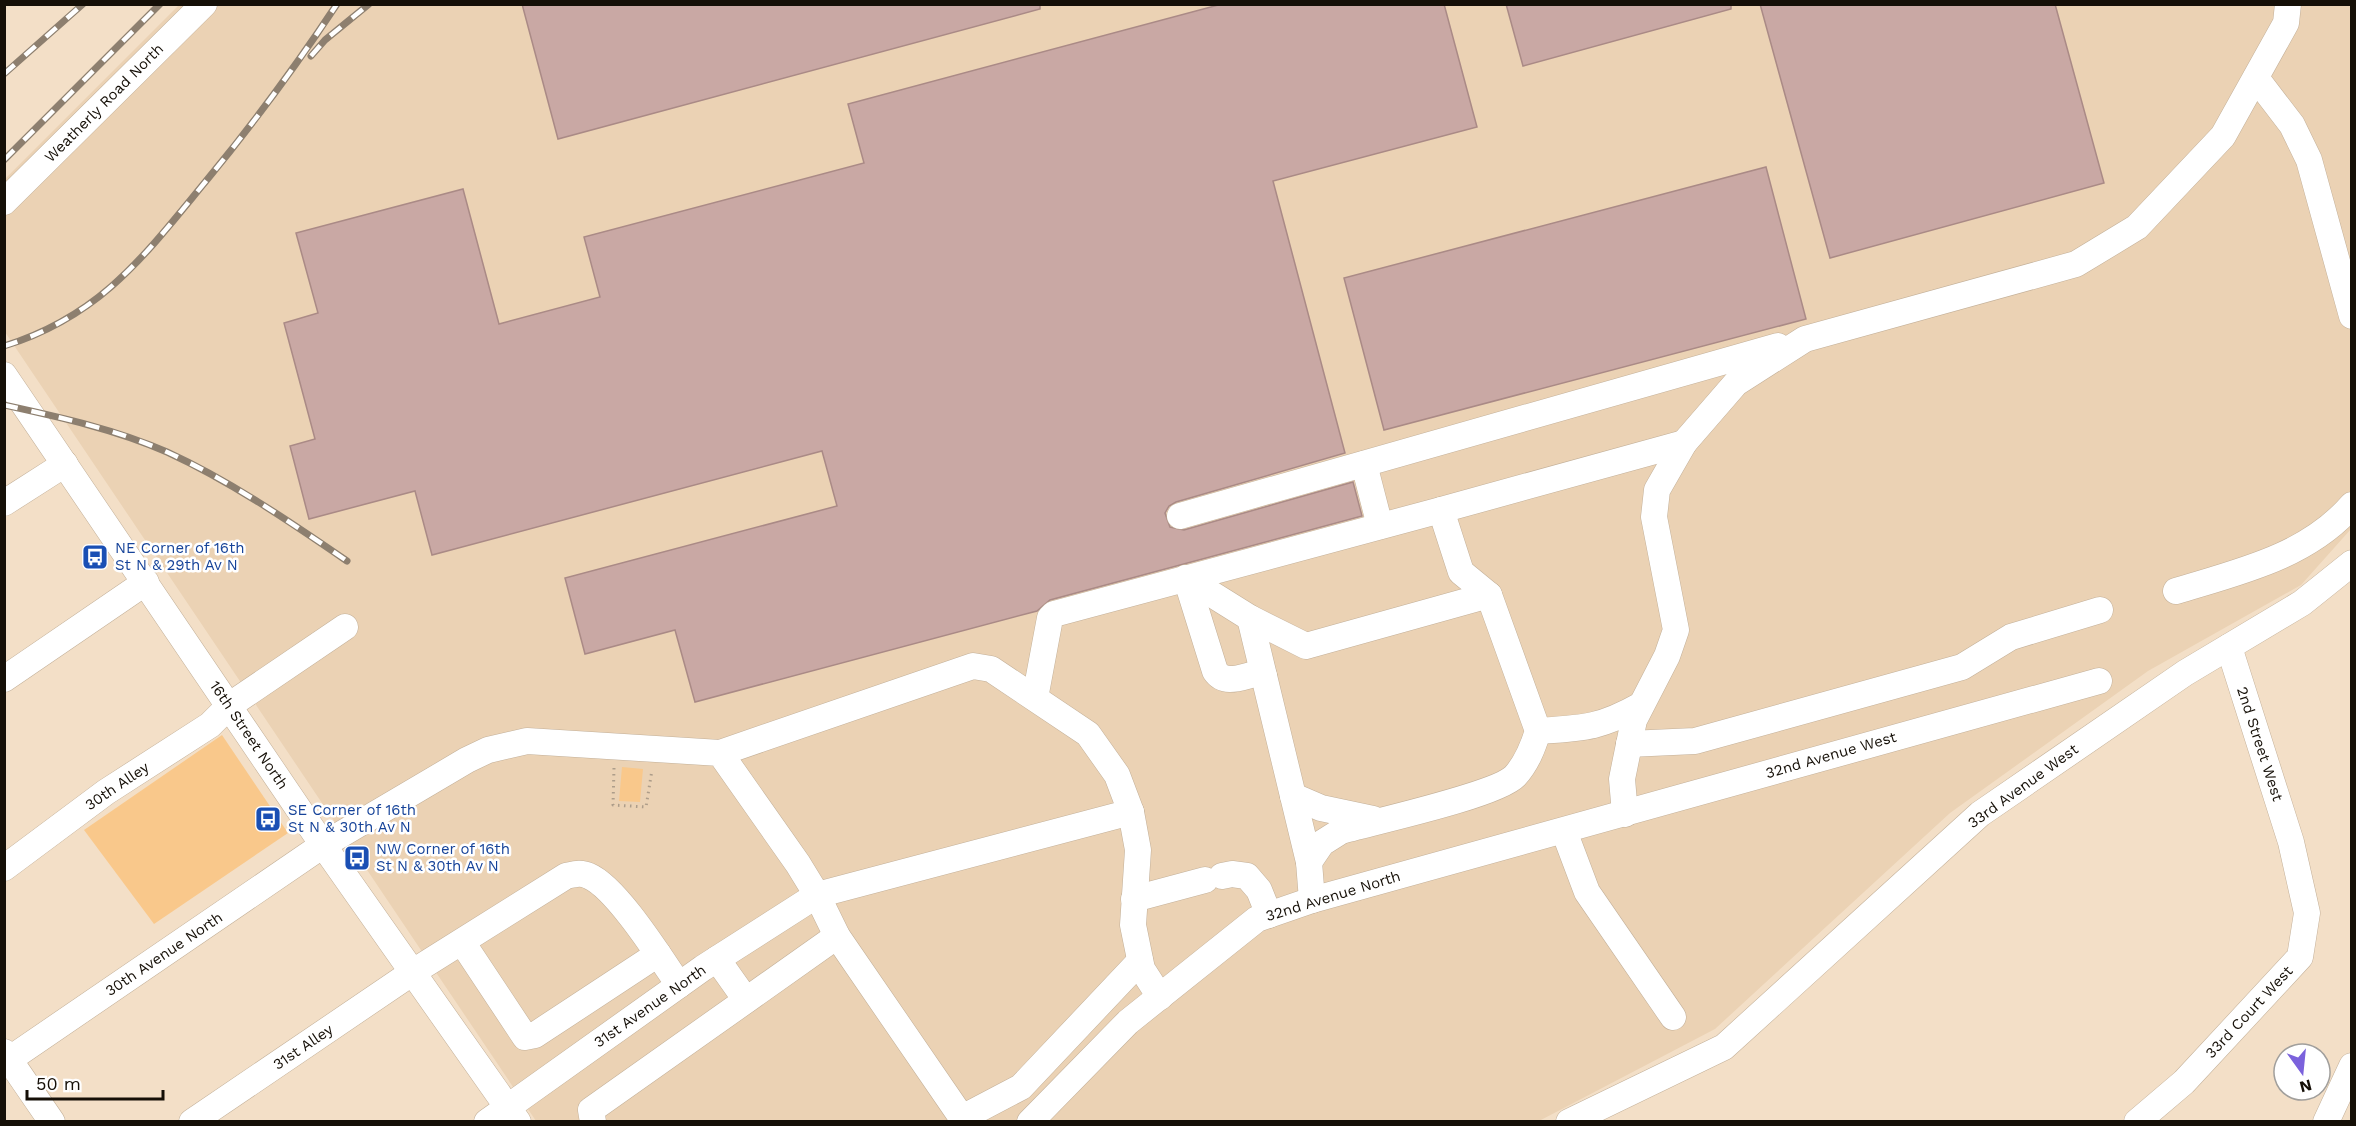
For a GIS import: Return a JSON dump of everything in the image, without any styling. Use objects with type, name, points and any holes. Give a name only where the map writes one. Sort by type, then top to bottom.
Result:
[{"type":"street","name":"Weatherly Road North","points":[[4,202],[204,4]]},
{"type":"street","points":[[1180,516],[2076,264],[2138,227],[2223,136],[2286,23],[2288,4]]},
{"type":"street","points":[[2256,78],[2292,125],[2309,160],[2352,316]]},
{"type":"street","points":[[1624,814],[1622,779],[1634,720],[1667,656],[1676,630],[1654,517],[1657,490],[1683,443],[1736,383],[1805,339]]},
{"type":"street","name":"16th Street North","points":[[4,375],[323,845],[513,1114]]},
{"type":"street","points":[[1035,699],[1052,616],[1683,443]]},
{"type":"street","points":[[4,503],[65,464]]},
{"type":"street","points":[[1364,464],[1380,526]]},
{"type":"street","points":[[2176,591],[2255,568],[2290,552],[2319,533],[2352,505]]},
{"type":"street","points":[[1309,862],[1322,843],[1341,831],[1482,792],[1514,777],[1531,753],[1538,731],[1489,595],[1461,572],[1441,510]]},
{"type":"street","name":"33rd Avenue West","points":[[1569,1122],[1724,1047],[1980,814],[2185,673],[2302,603],[2352,563]]},
{"type":"street","points":[[1186,578],[1250,618],[1306,646],[1489,595]]},
{"type":"street","points":[[1186,578],[1215,671],[1220,678],[1226,680],[1258,673],[1264,676]]},
{"type":"street","points":[[4,679],[146,582]]},
{"type":"street","points":[[1629,744],[1695,741],[1962,667],[2011,637],[2100,610]]},
{"type":"street","points":[[1250,618],[1309,862],[1312,900]]},
{"type":"street","name":"30th Alley","points":[[4,868],[106,792],[210,725],[230,705],[345,627]]},
{"type":"street","name":"2nd Street West","points":[[2229,647],[2291,842]]},
{"type":"street","points":[[1140,961],[1021,1087],[960,1120],[837,936],[817,895],[720,753],[973,666],[991,669],[1088,734],[1117,775],[1131,812],[1138,850],[1133,925],[1142,969],[1160,997]]},
{"type":"street","name":"32nd Avenue West","points":[[1564,831],[2099,681]]},
{"type":"street","points":[[1538,731],[1594,726],[1612,721],[1641,705]]},
{"type":"street","name":"30th Avenue North","points":[[6,1059],[323,845],[466,760],[488,750],[528,741],[720,753]]},
{"type":"street","points":[[1293,796],[1321,808],[1381,820]]},
{"type":"street","name":"31st Avenue North","points":[[487,1122],[513,1114],[679,985],[817,895],[1131,812]]},
{"type":"street","points":[[1564,831],[1587,892],[1673,1017]]},
{"type":"street","name":"32nd Avenue North","points":[[1030,1122],[1128,1022],[1257,919],[1312,900],[1564,831]]},
{"type":"street","name":"33rd Court West","points":[[2137,1122],[2184,1082],[2300,957],[2307,913],[2291,842]]},
{"type":"street","name":"31st Alley","points":[[192,1122],[413,972],[566,876],[580,873],[599,882],[638,925],[658,954]]},
{"type":"street","points":[[1134,898],[1232,874],[1247,876],[1259,890],[1269,915]]},
{"type":"street","points":[[593,1122],[591,1110],[837,936]]},
{"type":"street","points":[[462,942],[525,1037],[535,1035],[658,954],[679,985]]},
{"type":"street","points":[[717,959],[746,1000]]},
{"type":"street","points":[[6,1059],[52,1122]]},
{"type":"street","points":[[2326,1122],[2352,1066]]},
{"type":"path","points":[[614,760],[613,805],[646,807],[654,762]]},
{"type":"shaded area","points":[[179,5],[2351,5],[2351,529],[2301,585],[2148,671],[1950,813],[1715,1029],[1539,1121],[536,1121],[5,332],[4,180]]},
{"type":"shaded area","points":[[222,735],[288,833],[154,924],[84,830]]},
{"type":"shaded area","points":[[622,767],[643,769],[640,802],[619,801]]},
{"type":"building","points":[[522,4],[1040,4],[1040,9],[558,139]]},
{"type":"building","points":[[1222,4],[1444,4],[1477,127],[1273,181],[1345,453],[1176,502],[1169,506],[1165,513],[1170,527],[1184,530],[1353,482],[1362,516],[1050,600],[1037,611],[695,702],[675,630],[585,654],[565,578],[837,506],[822,451],[432,555],[415,491],[309,519],[290,446],[315,439],[284,323],[318,313],[296,233],[463,189],[499,324],[600,297],[584,237],[864,163],[848,104]]},
{"type":"building","points":[[1506,4],[1731,4],[1731,9],[1523,66]]},
{"type":"building","points":[[1760,4],[2055,4],[2104,183],[1830,258]]},
{"type":"building","points":[[1766,167],[1806,319],[1384,430],[1344,278]]},
{"type":"railway","points":[[4,74],[83,4]]},
{"type":"railway","points":[[4,160],[160,4]]},
{"type":"railway","points":[[4,346],[68,318],[94,300],[141,258],[241,138],[337,4]]},
{"type":"railway","points":[[311,56],[325,40],[369,4]]},
{"type":"railway","points":[[4,405],[107,430],[167,452],[236,489],[347,561]]},
{"type":"place","name":"NE Corner of 16th St N & 29th Av N","points":[[95,557]]},
{"type":"place","name":"SE Corner of 16th St N & 30th Av N","points":[[268,819]]},
{"type":"place","name":"NW Corner of 16th St N & 30th Av N","points":[[357,858]]}]
